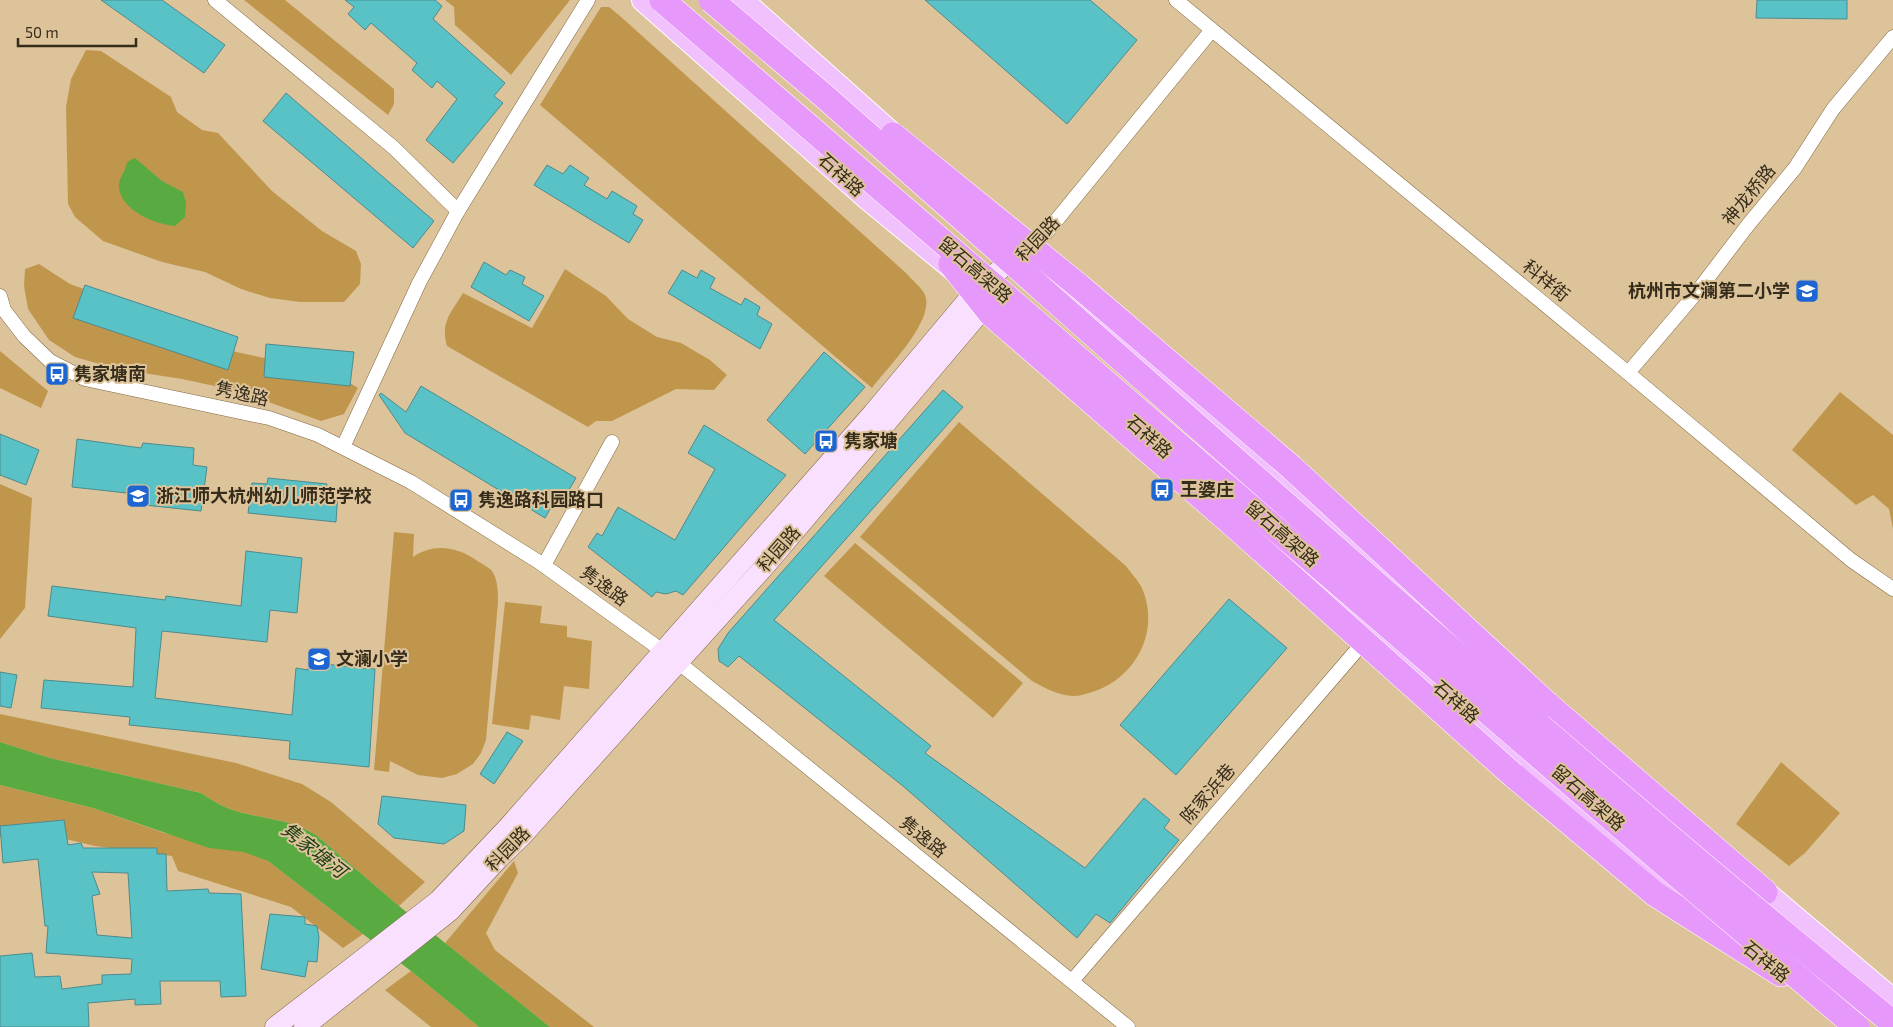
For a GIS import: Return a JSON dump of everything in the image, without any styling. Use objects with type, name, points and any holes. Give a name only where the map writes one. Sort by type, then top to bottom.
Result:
[{"type":"highway","name":"留石高架路","points":[[662,0],[1676,874],[1857,1027]]},
{"type":"highway","name":"留石高架路","points":[[711,0],[824,96],[1524,713],[1736,895],[1893,1023]]},
{"type":"highway","points":[[734,0],[909,148],[1078,286],[1290,467],[1547,704],[1765,892]]},
{"type":"highway","points":[[916,219],[991,314],[1237,528],[1513,775],[1655,894],[1781,974]]},
{"type":"main road","name":"石祥路","points":[[643,0],[868,200],[984,295],[1609,836],[1781,974],[1841,1027]]},
{"type":"main road","points":[[742,0],[832,78],[1021,252],[1383,572],[1893,1000]]},
{"type":"street","points":[[215,0],[394,148],[458,211]]},
{"type":"street","points":[[343,447],[419,283],[458,211],[588,0]]},
{"type":"street","name":"科祥街","points":[[1176,0],[1211,31],[1628,373],[1851,560],[1893,589]]},
{"type":"street","name":"科园路","points":[[275,1027],[379,957],[431,916],[520,837],[873,413],[984,295],[1021,252],[1046,233],[1211,31]]},
{"type":"street","name":"神龙桥路","points":[[1628,373],[1698,292],[1748,225],[1795,168],[1834,109],[1893,37]]},
{"type":"street","name":"隽逸路","points":[[0,296],[4,310],[24,336],[50,361],[85,379],[269,418],[318,435],[411,482],[544,565],[670,657],[1128,1027]]},
{"type":"street","points":[[544,565],[612,442]]},
{"type":"street","name":"陈家浜巷","points":[[1072,981],[1373,630]]},
{"type":"street","name":"科园路","points":[[304,1027],[379,957]]},
{"type":"shaded area","points":[[244,0],[285,0],[394,89],[394,104],[388,115]]},
{"type":"shaded area","points":[[445,0],[570,0],[511,75],[455,25],[454,7]]},
{"type":"shaded area","points":[[601,7],[609,7],[620,16],[906,273],[922,290],[926,303],[924,316],[918,329],[899,356],[872,388],[540,105]]},
{"type":"shaded area","points":[[86,50],[101,51],[171,97],[177,112],[202,130],[218,133],[272,191],[322,231],[356,251],[361,264],[360,284],[344,302],[300,302],[270,298],[241,289],[205,272],[162,262],[103,241],[75,217],[68,204],[66,107],[71,79]]},
{"type":"shaded area","points":[[39,264],[70,284],[226,340],[223,349],[336,374],[358,388],[344,414],[321,421],[238,391],[182,379],[117,369],[75,357],[49,340],[28,309],[24,286],[25,269]]},
{"type":"shaded area","points":[[565,269],[606,296],[628,319],[657,337],[681,343],[710,360],[727,375],[714,390],[676,389],[612,421],[596,421],[588,427],[447,346],[445,338],[446,324],[463,293],[532,328]]},
{"type":"shaded area","points":[[0,351],[48,391],[41,408],[0,388]]},
{"type":"shaded area","points":[[1840,392],[1893,435],[1893,529],[1889,509],[1873,495],[1856,505],[1792,450]]},
{"type":"shaded area","points":[[959,422],[1126,566],[1142,588],[1147,606],[1148,623],[1145,640],[1138,655],[1128,669],[1115,681],[1100,689],[1082,695],[1069,696],[1056,693],[1032,681],[860,537]]},
{"type":"shaded area","points":[[0,484],[32,498],[25,608],[0,639]]},
{"type":"shaded area","points":[[394,532],[414,534],[413,557],[429,549],[446,548],[455,550],[471,557],[492,571],[497,582],[498,602],[486,740],[481,753],[473,764],[457,774],[442,778],[418,775],[390,761],[389,772],[374,770]]},
{"type":"shaded area","points":[[855,543],[1023,683],[993,718],[824,576]]},
{"type":"shaded area","points":[[505,602],[542,606],[540,623],[567,626],[567,637],[592,641],[589,689],[564,686],[560,720],[531,715],[529,730],[492,724]]},
{"type":"shaded area","points":[[0,714],[236,763],[302,784],[331,802],[425,882],[399,906],[316,835],[307,830],[288,823],[234,810],[219,804],[201,793],[50,758],[0,742]]},
{"type":"shaded area","points":[[1781,762],[1840,813],[1805,853],[1789,866],[1736,824]]},
{"type":"shaded area","points":[[0,785],[93,808],[164,833],[256,854],[268,861],[363,934],[343,948],[291,907],[178,871],[172,856],[95,846],[53,836],[0,837]]},
{"type":"shaded area","points":[[514,861],[518,873],[486,933],[495,950],[594,1027],[550,1027],[445,943]]},
{"type":"shaded area","points":[[411,971],[479,1027],[431,1027],[385,990]]},
{"type":"water","points":[[135,158],[162,181],[183,192],[186,203],[185,217],[175,226],[167,225],[141,215],[133,210],[121,196],[120,181],[127,162]]},
{"type":"water","name":"隽家塘河","points":[[0,742],[50,758],[201,793],[219,804],[234,810],[288,823],[307,830],[316,835],[399,906],[550,1027],[479,1027],[411,971],[268,861],[244,852],[209,848],[93,808],[0,785]]},
{"type":"building","points":[[101,0],[162,0],[225,45],[204,73]]},
{"type":"building","points":[[345,0],[435,0],[442,6],[433,19],[505,83],[494,96],[503,103],[453,163],[426,140],[457,99],[437,81],[432,88],[412,70],[417,63],[371,23],[365,30],[348,14],[354,7]]},
{"type":"building","points":[[925,0],[1090,0],[1137,40],[1067,124]]},
{"type":"building","points":[[1757,0],[1847,0],[1847,19],[1756,18]]},
{"type":"building","points":[[286,93],[434,221],[413,248],[263,121]]},
{"type":"building","points":[[547,165],[563,174],[570,165],[589,178],[584,185],[607,199],[612,191],[637,206],[633,214],[643,220],[629,243],[534,185]]},
{"type":"building","points":[[484,262],[506,275],[510,270],[525,277],[522,284],[544,296],[529,321],[471,287]]},
{"type":"building","points":[[682,270],[697,278],[701,270],[715,278],[710,288],[741,305],[745,298],[760,307],[757,315],[772,324],[760,349],[668,293]]},
{"type":"building","points":[[85,285],[238,337],[228,370],[73,318]]},
{"type":"building","points":[[266,344],[354,352],[350,386],[264,377]]},
{"type":"building","points":[[824,352],[865,387],[805,454],[767,420]]},
{"type":"building","points":[[421,386],[576,478],[560,505],[554,502],[545,518],[405,433],[379,395],[381,393],[406,412]]},
{"type":"building","points":[[943,390],[963,407],[774,620],[931,746],[925,753],[1085,868],[1144,798],[1170,820],[1164,828],[1179,840],[1110,923],[1096,914],[1077,938],[903,786],[739,656],[728,667],[719,661],[718,649],[728,633]]},
{"type":"building","points":[[704,425],[786,475],[683,595],[676,591],[666,594],[656,592],[652,597],[588,547],[597,533],[602,536],[618,507],[675,540],[715,469],[688,453]]},
{"type":"building","points":[[0,434],[39,450],[26,485],[0,475]]},
{"type":"building","points":[[77,439],[141,448],[143,443],[194,448],[193,465],[207,467],[201,511],[135,504],[136,494],[72,487]]},
{"type":"building","points":[[268,478],[327,484],[326,491],[338,492],[336,522],[248,513],[252,483],[267,484]]},
{"type":"building","points":[[246,551],[302,558],[297,613],[270,610],[267,642],[162,631],[155,698],[292,715],[296,668],[308,670],[310,653],[324,654],[324,664],[375,669],[369,767],[289,759],[290,741],[129,725],[130,717],[41,708],[44,680],[133,687],[136,628],[48,616],[52,586],[165,600],[166,596],[241,606]]},
{"type":"building","points":[[1229,599],[1287,648],[1176,775],[1120,725]]},
{"type":"building","points":[[0,672],[17,675],[11,708],[0,706]]},
{"type":"building","points":[[507,732],[523,741],[494,784],[480,774]]},
{"type":"building","points":[[382,796],[466,805],[464,831],[444,844],[394,838],[378,824]]},
{"type":"building","points":[[64,820],[68,845],[81,843],[83,848],[157,848],[157,854],[166,854],[167,891],[208,889],[209,893],[241,894],[246,996],[221,997],[220,981],[160,981],[161,1004],[135,1005],[135,999],[88,1003],[89,1027],[0,1027],[0,956],[32,953],[35,977],[60,976],[62,989],[102,984],[102,975],[131,974],[132,959],[46,953],[48,926],[45,926],[38,859],[3,863],[0,826]],"holes":[[[92,872],[128,873],[132,938],[97,935],[92,896],[100,894]]]},
{"type":"building","points":[[270,914],[305,917],[305,924],[317,926],[319,937],[317,962],[308,961],[305,977],[261,969]]},
{"type":"place","name":"杭州市文澜第二小学","points":[[1807,291]]},
{"type":"place","name":"隽家塘南","points":[[57,374]]},
{"type":"place","name":"隽家塘","points":[[826,441]]},
{"type":"place","name":"王婆庄","points":[[1162,490]]},
{"type":"place","name":"浙江师大杭州幼儿师范学校","points":[[138,496]]},
{"type":"place","name":"隽逸路科园路口","points":[[461,500]]},
{"type":"place","name":"文澜小学","points":[[319,659]]}]
